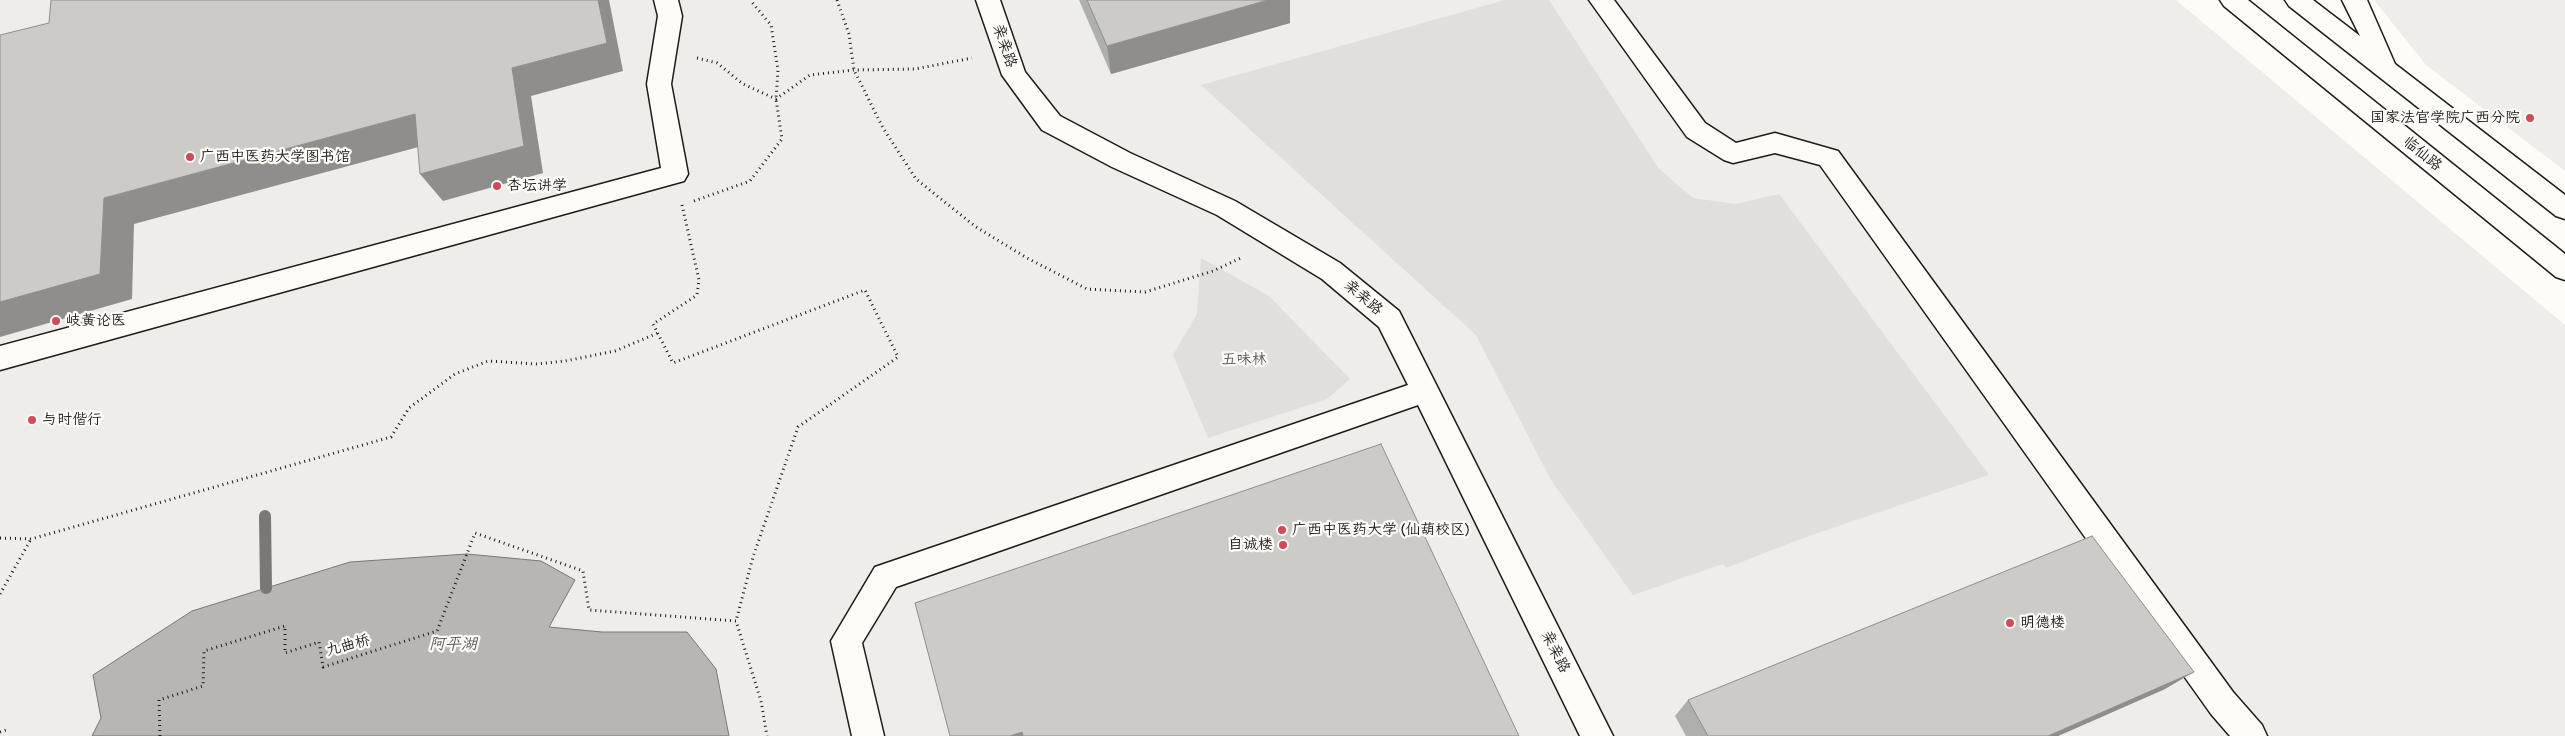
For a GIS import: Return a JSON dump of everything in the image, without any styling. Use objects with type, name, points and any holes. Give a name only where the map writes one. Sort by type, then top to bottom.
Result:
[{"type":"street","points":[[0,358],[675,174],[659,84],[670,16],[666,0]]},
{"type":"street","name":"亲亲路","points":[[988,0],[1014,74],[1051,123],[1121,160],[1226,208],[1331,271],[1389,320],[1597,736]]},
{"type":"street","points":[[1601,0],[1696,130],[1733,153],[1775,143],[1829,158],[2217,696],[2251,736]]},
{"type":"street","name":"临仙路","points":[[2232,0],[2565,270]]},
{"type":"street","points":[[2297,0],[2565,209]]},
{"type":"street","points":[[2354,0],[2359,6],[2385,69]]},
{"type":"street","points":[[868,736],[846,641],[886,577],[1425,391]]},
{"type":"path","points":[[682,205],[750,181],[782,139],[776,100],[778,70],[771,25],[750,0]]},
{"type":"path","points":[[837,0],[849,34],[854,70],[883,128],[916,179],[976,227],[1028,258],[1087,289],[1145,292],[1213,271],[1279,240]]},
{"type":"path","points":[[665,49],[717,63],[743,84],[776,100]]},
{"type":"path","points":[[776,100],[810,75],[854,70],[916,69],[1006,52]]},
{"type":"path","points":[[675,174],[699,280],[696,295],[653,324],[673,363],[865,290],[898,357],[798,427],[752,557],[736,621],[762,701],[767,736]]},
{"type":"path","points":[[0,538],[31,539],[391,437],[409,408],[455,374],[488,361],[537,364],[565,361],[615,351],[658,333]]},
{"type":"path","name":"九曲桥","points":[[160,736],[159,700],[203,686],[204,651],[285,626],[285,653],[319,642],[323,666],[437,631],[475,533],[583,571],[589,610],[736,621]]},
{"type":"path","points":[[0,594],[31,539]]},
{"type":"path","points":[[0,732],[9,729]]},
{"type":"shaded area","name":"广西中医药大学 (仙葫校区)","points":[[0,0],[2176,0],[2565,325],[2565,736],[0,736]]},
{"type":"shaded area","name":"国家法官学院广西分院","points":[[2374,0],[2565,0],[2565,171],[2426,65]]},
{"type":"green space","points":[[1505,0],[1549,0],[1659,169],[1693,198],[1736,204],[1779,194],[1989,475],[1806,537],[1726,568],[1723,564],[1633,595],[1551,480],[1476,335],[1201,85]]},
{"type":"green space","name":"五味林","points":[[1201,258],[1269,296],[1350,379],[1327,399],[1208,438],[1173,355],[1197,314]]},
{"type":"water","name":"阿平湖","points":[[467,554],[541,561],[575,580],[549,627],[602,632],[687,632],[716,669],[729,736],[92,736],[101,718],[93,675],[192,611],[350,562]]},
{"type":"building","name":"广西中医药大学图书馆","points":[[51,0],[598,0],[607,43],[512,68],[524,146],[420,174],[415,114],[104,198],[100,274],[0,302],[0,35],[49,23]]},
{"type":"building","points":[[1087,0],[1268,0],[1107,46]]},
{"type":"building","name":"自诚楼","points":[[1381,444],[1519,736],[1023,736],[1022,732],[1010,736],[950,736],[915,603]]},
{"type":"building","name":"明德楼","points":[[2092,536],[2194,672],[2048,736],[1708,736],[1688,700]]},
{"type":"waterway","points":[[265,516],[266,588]]},
{"type":"place","name":"国家法官学院广西分院","points":[[2530,118]]},
{"type":"place","name":"广西中医药大学图书馆","points":[[190,157]]},
{"type":"place","name":"杏坛讲学","points":[[497,186]]},
{"type":"place","name":"岐黄论医","points":[[56,321]]},
{"type":"place","name":"与时偕行","points":[[32,420]]},
{"type":"place","name":"广西中医药大学 (仙葫校区)","points":[[1282,530]]},
{"type":"place","name":"自诚楼","points":[[1283,545]]},
{"type":"place","name":"明德楼","points":[[2010,623]]}]
